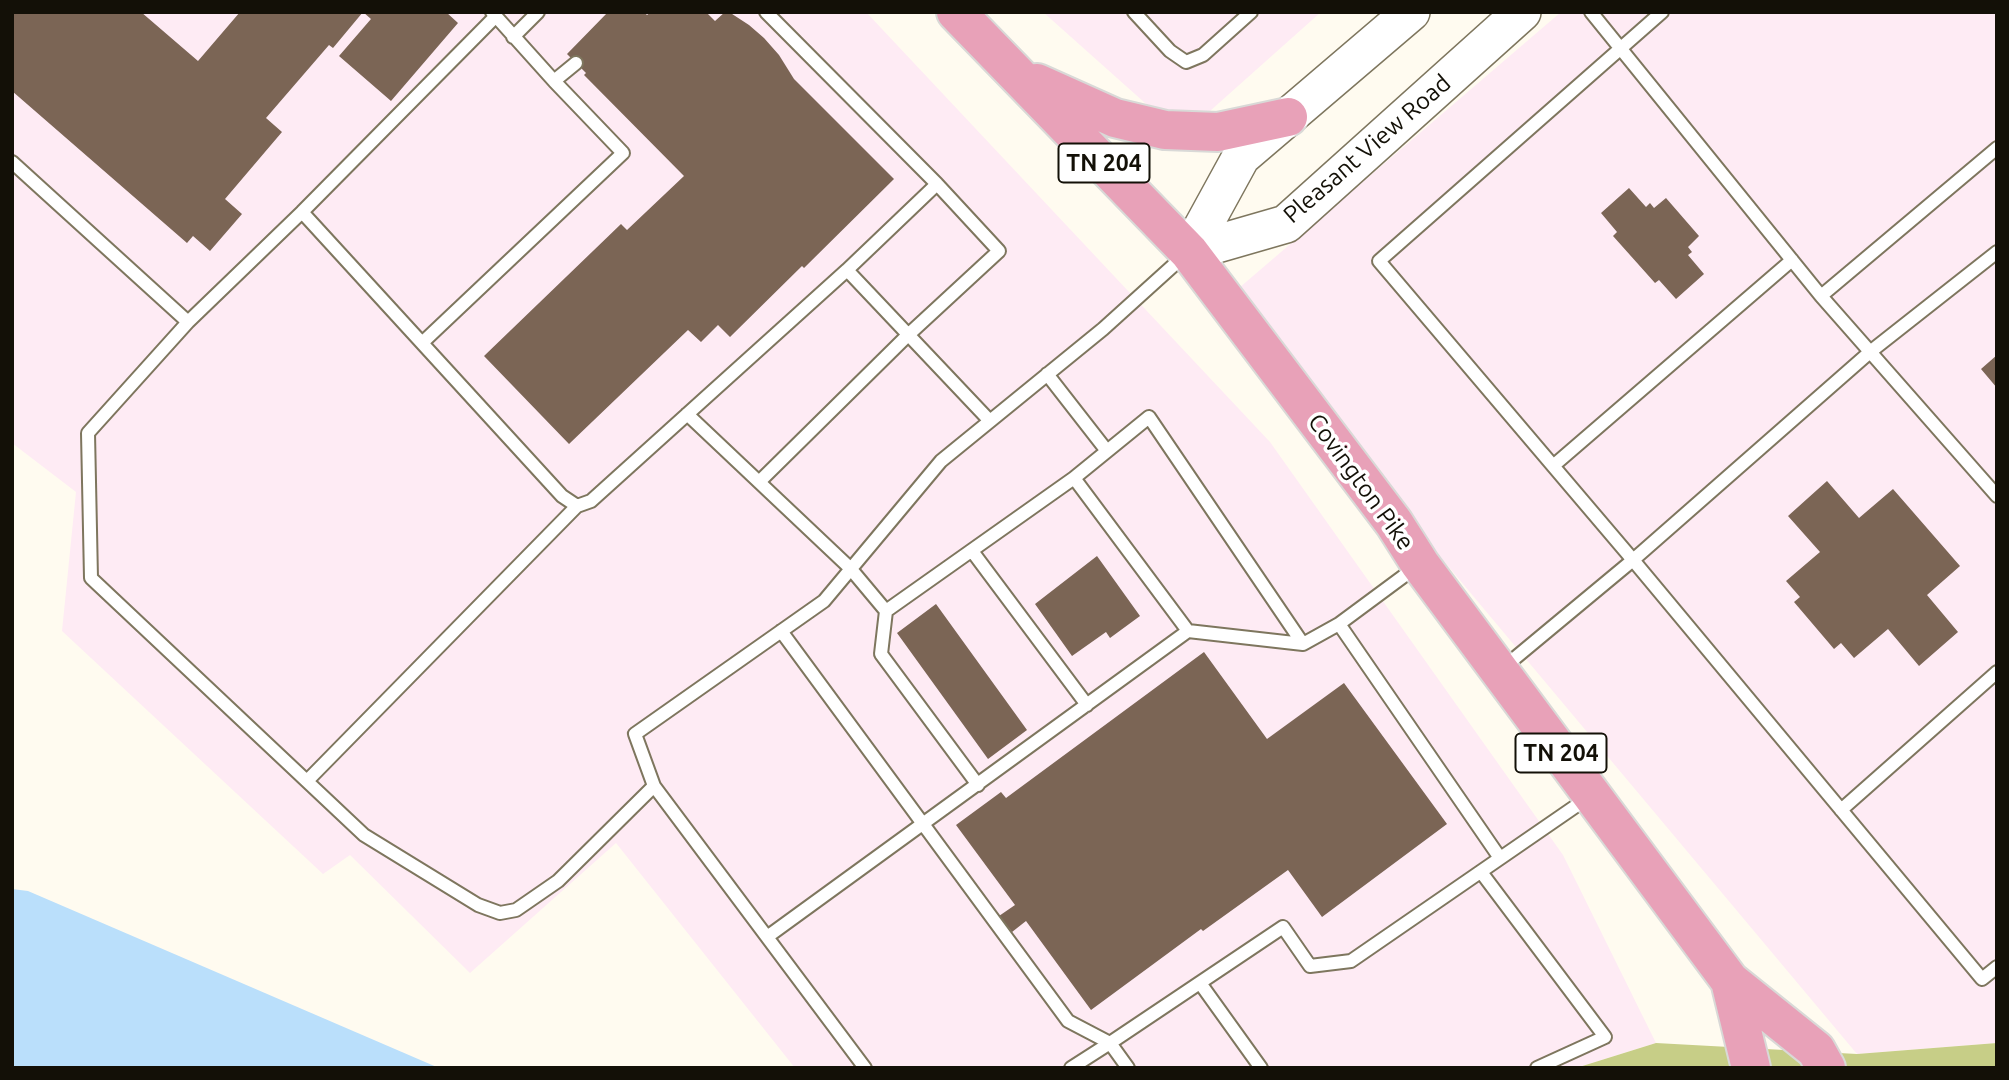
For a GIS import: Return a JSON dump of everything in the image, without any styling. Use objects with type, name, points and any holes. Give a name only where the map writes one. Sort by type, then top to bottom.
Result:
[{"type":"main road","name":"Covington Pike","points":[[956,12],[1189,252],[1394,523],[1420,564],[1730,981],[1821,1059]]},
{"type":"main road","points":[[1189,252],[1241,157],[1411,12]]},
{"type":"main road","name":"Pleasant View Road","points":[[1189,252],[1286,224],[1522,12]]},
{"type":"main road","points":[[1019,75],[1115,118],[1165,130],[1218,132],[1288,117]]},
{"type":"main road","name":"Covington Pike","points":[[1730,981],[1751,1068]]},
{"type":"lane","points":[[513,37],[538,12]]},
{"type":"lane","points":[[759,482],[908,335],[999,251],[937,184],[766,12]]},
{"type":"lane","points":[[1134,12],[1170,51],[1186,62],[1203,55],[1251,12]]},
{"type":"lane","points":[[1591,12],[1821,296],[1997,496]]},
{"type":"lane","points":[[1662,12],[1379,261],[1633,560],[1982,979],[1997,967]]},
{"type":"lane","points":[[422,344],[623,153],[494,14],[302,212],[188,322],[88,433],[91,578],[363,835],[478,905],[500,913],[516,910],[558,881],[654,786]]},
{"type":"lane","points":[[555,80],[576,63]]},
{"type":"lane","points":[[1821,296],[1997,148]]},
{"type":"lane","points":[[12,162],[188,322]]},
{"type":"lane","points":[[307,781],[577,506],[592,501],[847,270],[937,184]]},
{"type":"lane","points":[[302,212],[562,496],[577,506]]},
{"type":"lane","points":[[865,1068],[654,786],[635,734],[824,601],[941,461],[1103,329],[1189,252]]},
{"type":"lane","points":[[1500,670],[1633,560],[1870,352],[1997,252]]},
{"type":"lane","points":[[1553,466],[1792,260]]},
{"type":"lane","points":[[847,270],[989,420]]},
{"type":"lane","points":[[1047,374],[1107,451]]},
{"type":"lane","points":[[687,414],[850,568],[886,611],[881,654],[978,785]]},
{"type":"lane","points":[[886,611],[1074,478],[1149,417],[1303,644]]},
{"type":"lane","points":[[1074,478],[1188,631]]},
{"type":"lane","points":[[972,551],[1087,705]]},
{"type":"lane","points":[[767,937],[1188,631],[1303,644],[1339,624],[1420,564]]},
{"type":"lane","points":[[1339,624],[1500,859]]},
{"type":"lane","points":[[781,631],[1069,1020],[1110,1043],[1128,1068]]},
{"type":"lane","points":[[1841,810],[1997,672]]},
{"type":"lane","points":[[1072,1068],[1283,927],[1311,966],[1351,961],[1592,795]]},
{"type":"lane","points":[[1481,872],[1605,1037],[1537,1068]]},
{"type":"lane","points":[[1200,983],[1261,1068]]},
{"type":"shaded area","points":[[12,12],[866,12],[1270,442],[1563,855],[1656,1043],[1576,1068],[795,1068],[616,843],[470,973],[350,855],[323,874],[62,631],[76,492],[12,443]]},
{"type":"shaded area","points":[[1043,12],[1321,12],[1182,136]]},
{"type":"shaded area","points":[[1561,12],[1997,12],[1997,1043],[1857,1054],[1225,300]]},
{"type":"green space","points":[[1656,1043],[1857,1054],[1997,1043],[1997,1068],[1576,1068]]},
{"type":"water","points":[[12,889],[28,891],[439,1068],[12,1068]]},
{"type":"building","points":[[12,12],[141,12],[198,61],[240,12],[363,12],[333,48],[329,45],[266,118],[282,132],[225,199],[242,214],[210,251],[193,236],[187,243],[12,91]]},
{"type":"building","points":[[363,12],[446,12],[458,23],[391,101],[339,56],[371,19]]},
{"type":"building","points":[[608,12],[644,12],[647,15],[651,12],[706,12],[715,21],[725,12],[729,12],[764,38],[794,79],[894,179],[730,337],[718,325],[701,342],[688,330],[569,444],[484,356],[621,224],[627,230],[684,176],[584,75],[586,73],[567,54]]},
{"type":"building","points":[[1629,188],[1646,207],[1650,203],[1654,208],[1666,198],[1699,236],[1688,247],[1692,252],[1688,255],[1704,274],[1676,299],[1659,280],[1655,283],[1613,236],[1617,232],[1601,213]]},
{"type":"building","points":[[1997,355],[1997,388],[1981,369]]},
{"type":"building","points":[[1827,481],[1859,518],[1893,489],[1960,566],[1927,595],[1958,632],[1919,666],[1888,629],[1854,658],[1841,643],[1834,649],[1794,602],[1800,597],[1786,581],[1820,552],[1788,516]]},
{"type":"building","points":[[1097,556],[1140,616],[1110,638],[1106,632],[1072,656],[1035,604]]},
{"type":"building","points":[[936,604],[1027,730],[988,759],[897,633]]},
{"type":"building","points":[[1204,652],[1267,739],[1344,683],[1447,824],[1322,917],[1288,870],[1203,931],[1201,929],[1091,1010],[1026,921],[1012,932],[999,916],[1015,905],[956,825],[1001,792],[1006,798]]}]
